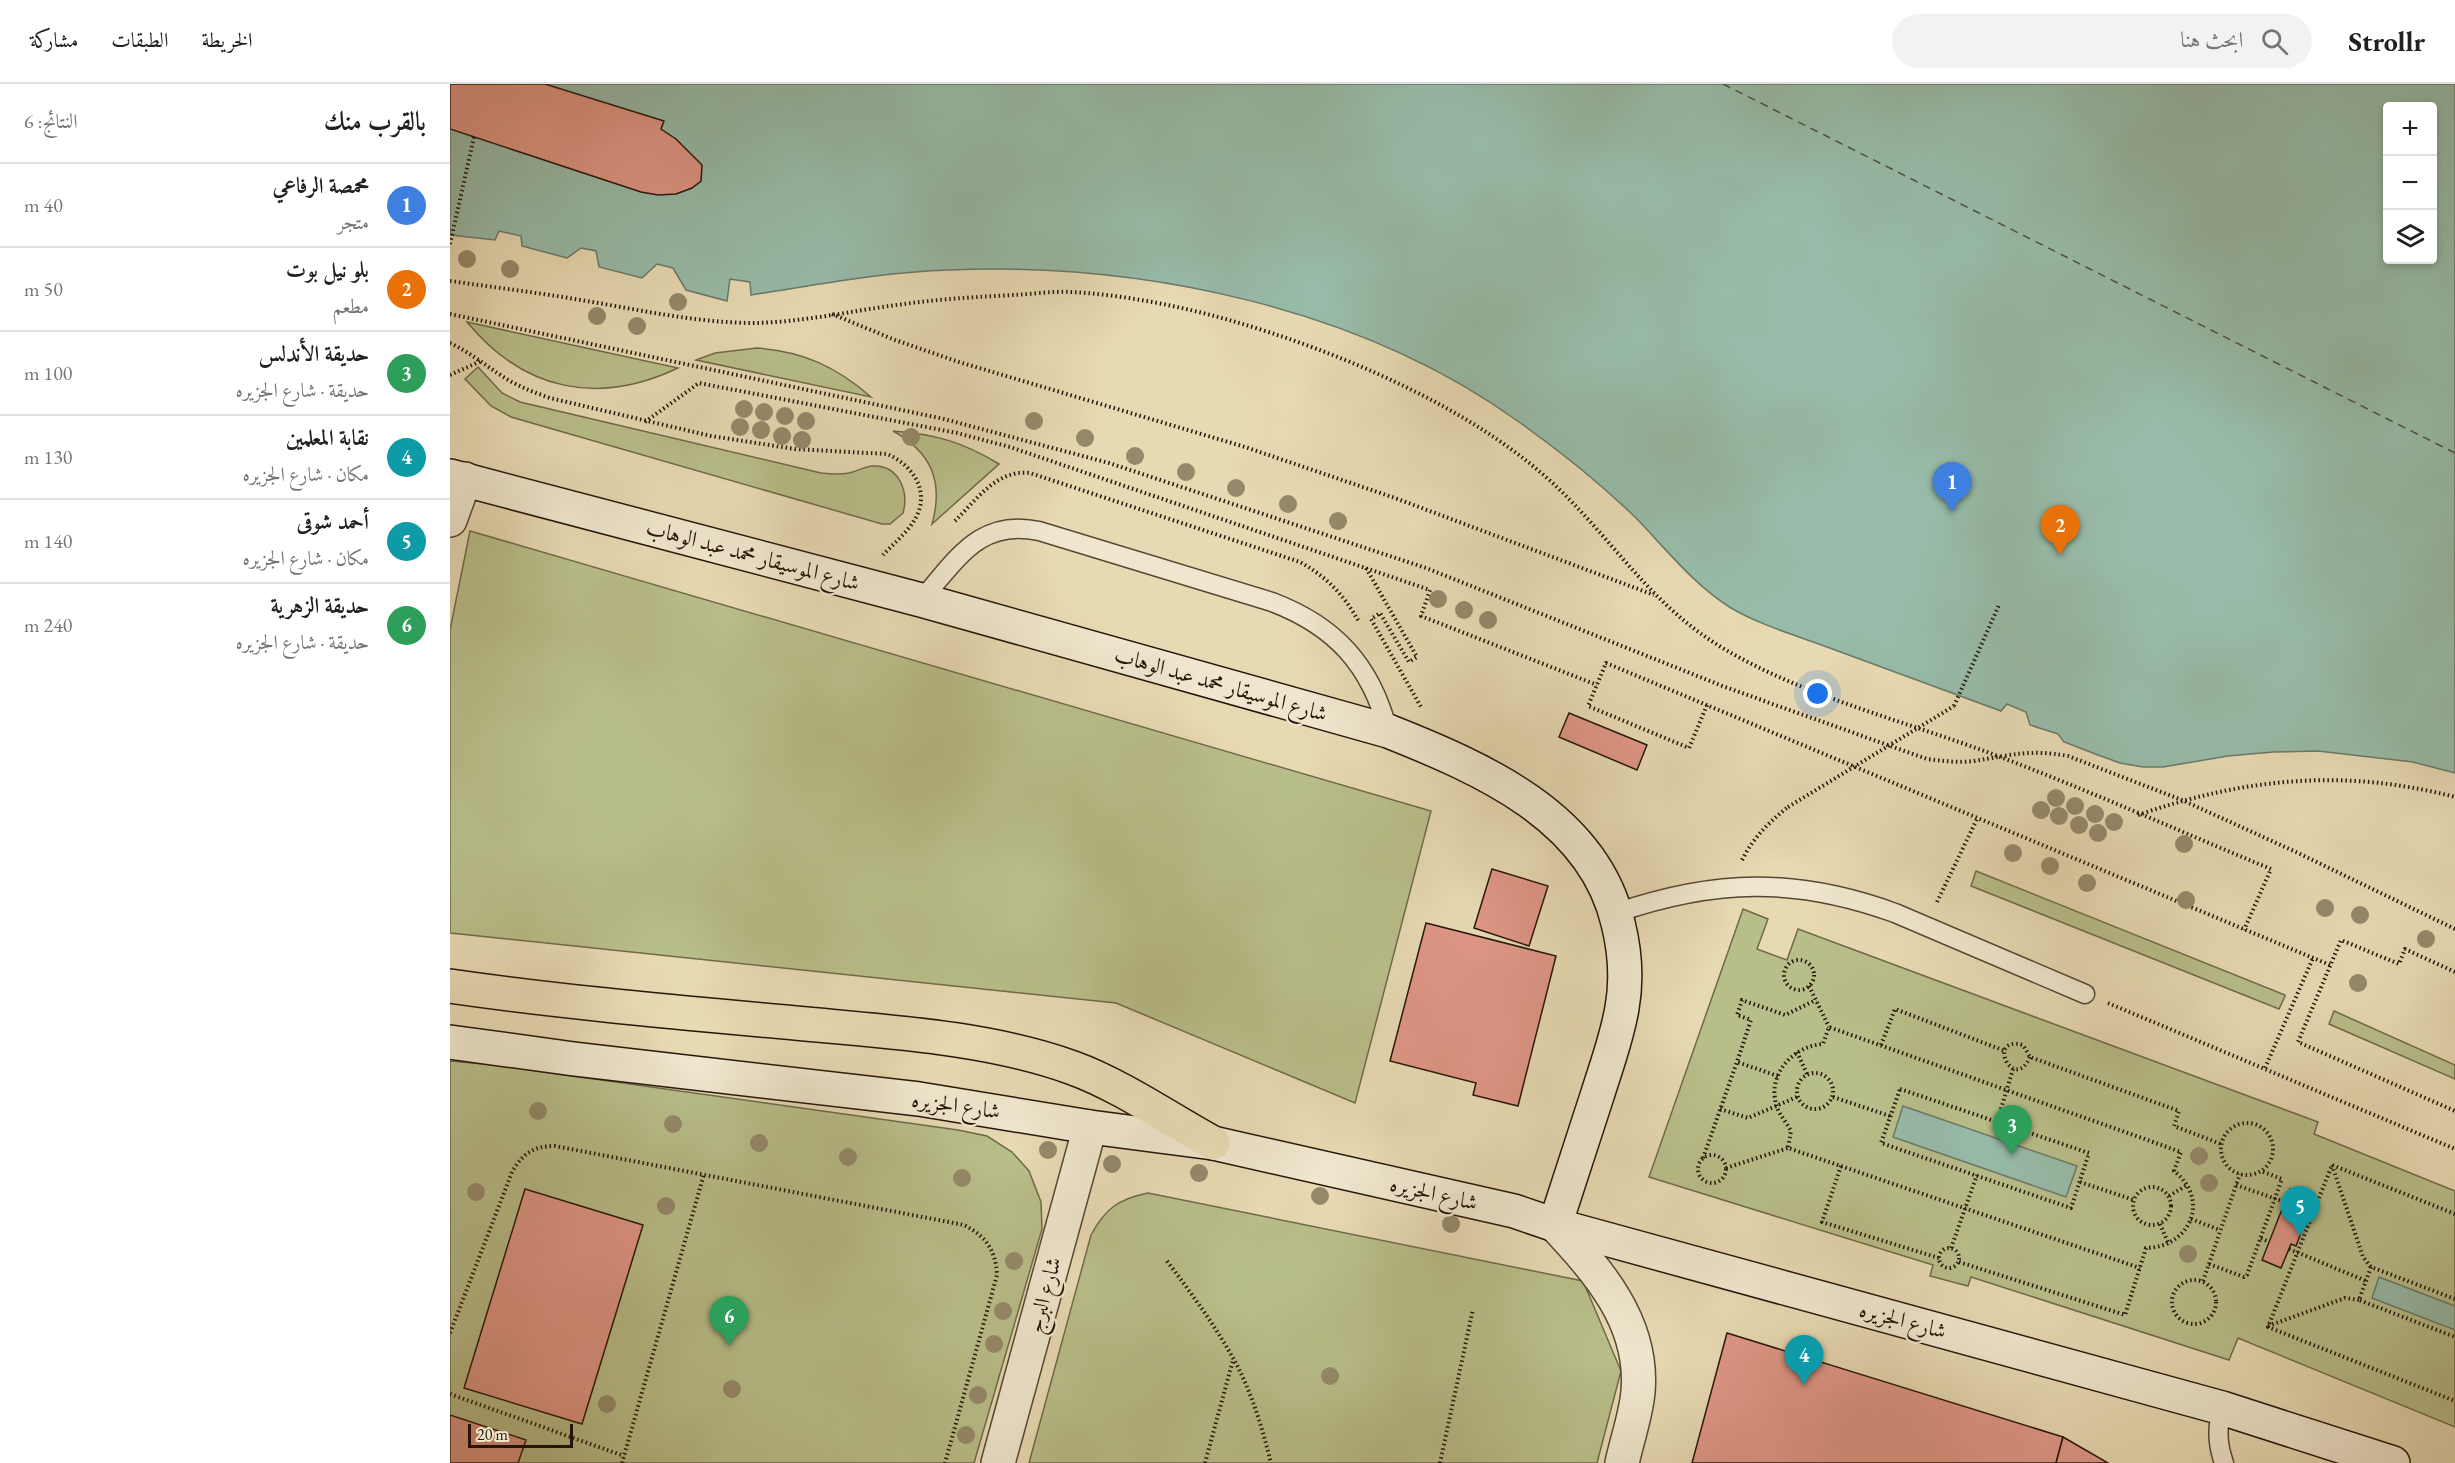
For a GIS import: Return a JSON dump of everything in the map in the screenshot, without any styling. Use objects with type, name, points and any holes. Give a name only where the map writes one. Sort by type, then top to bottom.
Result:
[{"type":"highway","points":[[450,986],[550,1001],[929,1036],[999,1049],[1073,1068],[1213,1143]]},
{"type":"street","name":"شارع الموسيقار محمد عبد الوهاب","points":[[457,478],[921,600],[1388,731],[1447,756],[1528,800],[1555,820],[1575,839],[1605,884],[1616,913],[1624,945],[1626,976],[1622,1008],[1613,1046],[1555,1225]]},
{"type":"street","points":[[450,520],[457,478]]},
{"type":"street","name":"شارع الجزيره","points":[[450,1042],[574,1059],[919,1099],[1213,1143],[1514,1210],[1555,1225],[2222,1408],[2393,1463]]},
{"type":"street","name":"شارع البرج","points":[[998,1463],[1090,1126]]},
{"type":"street","points":[[1555,1225],[1594,1266],[1620,1306],[1636,1347],[1638,1392],[1622,1463]]},
{"type":"lane","points":[[921,600],[960,556],[988,533],[1005,528],[1022,527],[1039,531],[1294,610],[1314,622],[1350,652],[1364,671],[1383,710],[1388,731]]},
{"type":"lane","points":[[1616,913],[1654,900],[1693,891],[1732,886],[1799,888],[1864,902],[2085,994]]},
{"type":"lane","points":[[2222,1408],[2217,1428],[2219,1449],[2224,1463]]},
{"type":"path","points":[[451,241],[474,137]]},
{"type":"path","points":[[450,281],[554,295],[693,319],[728,322],[763,322],[909,303],[1069,292],[1175,307],[1292,339],[1355,364],[1416,393],[1532,464],[1565,494],[1654,595],[1706,637],[1762,669],[1898,722],[1995,755],[2271,869],[2244,930]]},
{"type":"path","points":[[450,314],[934,416],[1098,460],[1426,568],[1725,687],[1927,759],[1953,762],[2022,752],[2068,756],[2182,800],[2455,929]]},
{"type":"path","points":[[832,314],[895,340],[959,362],[1245,447],[1384,494],[1654,595]]},
{"type":"path","points":[[450,343],[518,385],[550,399],[645,422],[753,443],[834,452],[887,454],[900,460],[910,468],[918,480],[921,493],[915,519],[856,583]]},
{"type":"path","points":[[450,375],[482,361]]},
{"type":"path","points":[[645,422],[699,383],[957,433],[1020,450],[1430,590],[1421,615],[1597,685]]},
{"type":"path","points":[[1365,568],[1417,657],[1409,662],[1380,613],[1371,619],[1447,756]]},
{"type":"path","points":[[1732,886],[1747,851],[1757,835],[1788,807],[1954,706],[2000,606]]},
{"type":"path","points":[[1707,705],[1689,748],[1588,706],[1606,663],[1707,705],[1977,819],[2330,965]]},
{"type":"path","points":[[2138,815],[2182,800],[2226,789],[2271,782],[2317,779],[2397,785],[2455,797]]},
{"type":"path","points":[[1935,908],[1977,819]]},
{"type":"path","points":[[2455,972],[2405,949],[2399,964],[2341,940],[2298,1042],[2455,1111]]},
{"type":"path","points":[[2265,1068],[2313,958]]},
{"type":"path","points":[[1801,959],[1809,963],[1814,970],[1814,979],[1809,986],[1801,990],[1792,989],[1786,983],[1784,975],[1786,967],[1792,961],[1801,959]]},
{"type":"path","points":[[1809,986],[1829,1027],[2181,1152],[2174,1171],[2187,1185],[2193,1208],[2191,1219],[2186,1230],[2169,1245],[2146,1248],[2125,1315],[1959,1262]]},
{"type":"path","points":[[2085,994],[2455,1149]]},
{"type":"path","points":[[1703,1158],[1710,1154],[1718,1155],[1724,1160],[1725,1176],[1711,1183],[1703,1180],[1698,1165],[1703,1158],[1751,1020],[1737,1015],[1742,1000],[1785,1015],[1816,1000]]},
{"type":"path","points":[[1881,1045],[1895,1009],[2005,1051]]},
{"type":"path","points":[[1788,1148],[1791,1131],[1777,1106],[1775,1096],[1778,1076],[1782,1066],[1797,1052],[1822,1044],[1829,1027]]},
{"type":"path","points":[[2030,1057],[2027,1064],[2013,1069],[2004,1059],[2005,1051],[2009,1046],[2016,1044],[2023,1046],[2030,1057],[2179,1111],[2174,1126],[2221,1144]]},
{"type":"path","points":[[1797,1052],[1807,1074]]},
{"type":"path","points":[[1737,1062],[1778,1076]]},
{"type":"path","points":[[1997,1122],[2013,1069]]},
{"type":"path","points":[[1816,1072],[1830,1080],[1833,1096],[1828,1105],[1820,1110],[1810,1110],[1802,1105],[1797,1097],[1796,1088],[1807,1074],[1816,1072]]},
{"type":"path","points":[[1900,1089],[1997,1122],[2089,1153],[2071,1208],[1881,1143],[1900,1089]]},
{"type":"path","points":[[1833,1096],[1890,1116]]},
{"type":"path","points":[[1720,1109],[1748,1118],[1797,1097]]},
{"type":"path","points":[[2242,1123],[2252,1123],[2261,1127],[2272,1144],[2268,1164],[2261,1171],[2240,1174],[2225,1162],[2221,1144],[2232,1127],[2242,1123]]},
{"type":"path","points":[[450,1333],[512,1172],[529,1150],[542,1146],[555,1146],[964,1225],[985,1239],[995,1256],[997,1275],[945,1463]]},
{"type":"path","points":[[1726,1168],[1788,1148],[2140,1268]]},
{"type":"path","points":[[2268,1327],[2332,1165]]},
{"type":"path","points":[[2332,1165],[2455,1214]]},
{"type":"path","points":[[2332,1165],[2363,1257],[2371,1268],[2455,1299]]},
{"type":"path","points":[[1841,1166],[1822,1222],[1939,1258]]},
{"type":"path","points":[[2209,1264],[2246,1276],[2282,1179],[2261,1171]]},
{"type":"path","points":[[622,1463],[704,1174]]},
{"type":"path","points":[[2203,1281],[2240,1174]]},
{"type":"path","points":[[1959,1262],[1950,1269],[1944,1268],[1939,1258],[1941,1252],[1951,1248],[1977,1176]]},
{"type":"path","points":[[2080,1182],[2134,1200]]},
{"type":"path","points":[[2169,1196],[2187,1185]]},
{"type":"path","points":[[2236,1185],[2285,1202]]},
{"type":"path","points":[[2155,1186],[2163,1189],[2169,1196],[2172,1202],[2170,1215],[2160,1224],[2151,1226],[2136,1217],[2133,1209],[2138,1192],[2146,1187],[2155,1186]]},
{"type":"path","points":[[2304,1209],[2313,1213]]},
{"type":"path","points":[[2191,1219],[2220,1230]]},
{"type":"path","points":[[2160,1224],[2169,1245]]},
{"type":"path","points":[[2261,1238],[2269,1242]]},
{"type":"path","points":[[1951,1248],[1959,1256],[1959,1262]]},
{"type":"path","points":[[2289,1249],[2366,1281]]},
{"type":"path","points":[[1167,1261],[1205,1312],[1234,1359],[1254,1406],[1271,1463]]},
{"type":"path","points":[[2359,1300],[2371,1268]]},
{"type":"path","points":[[2192,1280],[2203,1281],[2216,1297],[2216,1309],[2210,1318],[2201,1324],[2190,1325],[2180,1320],[2173,1312],[2171,1301],[2174,1291],[2181,1283],[2192,1280]]},
{"type":"path","points":[[2268,1327],[2345,1298],[2359,1300],[2455,1337]]},
{"type":"path","points":[[1440,1463],[1473,1309]]},
{"type":"path","points":[[2268,1327],[2455,1401]]},
{"type":"path","points":[[1205,1463],[1234,1359]]},
{"type":"path","points":[[450,1394],[624,1455]]},
{"type":"shaded area","points":[[450,84],[2455,84],[2455,773],[2413,762],[2318,751],[2228,756],[2163,767],[2143,767],[2120,763],[2064,742],[2058,734],[2030,725],[2026,712],[2007,704],[2001,711],[1742,614],[1705,589],[1636,518],[1550,444],[1457,382],[1390,349],[1320,321],[1247,300],[1172,284],[1097,274],[1022,270],[949,270],[900,273],[751,295],[750,282],[730,279],[727,301],[686,290],[673,268],[657,264],[642,278],[599,267],[596,251],[581,248],[567,258],[522,246],[521,236],[499,231],[495,240],[450,235]]},
{"type":"shaded area","points":[[467,322],[678,368],[648,380],[619,387],[591,388],[564,385],[538,377],[513,364],[489,345]]},
{"type":"shaded area","points":[[757,348],[789,353],[818,362],[845,377],[871,397],[696,360],[715,353]]},
{"type":"shaded area","points":[[478,367],[502,393],[520,402],[821,473],[845,474],[872,466],[881,467],[895,474],[900,481],[904,497],[903,513],[890,524],[882,524],[511,417],[491,406],[465,379]]},
{"type":"shaded area","points":[[893,431],[948,440],[999,464],[932,524],[936,494],[931,469],[917,448]]},
{"type":"shaded area","points":[[470,531],[1431,811],[1355,1103],[1116,1003],[450,933],[450,630]]},
{"type":"shaded area","points":[[1976,871],[2285,996],[2279,1009],[1971,886]]},
{"type":"shaded area","points":[[1743,909],[1768,919],[1757,949],[1787,960],[1798,929],[2318,1122],[2314,1134],[2455,1191],[2455,1427],[2238,1338],[2229,1360],[1971,1277],[1968,1286],[1930,1276],[1933,1265],[1649,1177]]},
{"type":"shaded area","points":[[2334,1011],[2455,1065],[2455,1079],[2329,1024]]},
{"type":"shaded area","points":[[450,1061],[494,1065],[958,1130],[987,1136],[1012,1152],[1029,1171],[1041,1202],[1042,1229],[974,1463],[450,1463]]},
{"type":"shaded area","points":[[1903,1106],[2077,1166],[2066,1197],[1893,1137]]},
{"type":"shaded area","points":[[1148,1193],[1583,1281],[1621,1371],[1597,1463],[1029,1463],[1091,1235],[1102,1218],[1114,1206],[1128,1198]]},
{"type":"shaded area","points":[[2379,1277],[2455,1306],[2455,1330],[2372,1298]]},
{"type":"building","points":[[450,84],[545,84],[664,121],[661,129],[676,139],[702,165],[701,181],[692,188],[676,194],[658,195],[641,192],[450,129]]},
{"type":"building","points":[[1569,713],[1647,745],[1637,770],[1559,737]]},
{"type":"building","points":[[1492,869],[1548,886],[1529,946],[1474,928]]},
{"type":"building","points":[[1426,923],[1556,956],[1518,1106],[1473,1095],[1476,1083],[1390,1061]]},
{"type":"building","points":[[525,1189],[643,1225],[582,1424],[464,1388]]},
{"type":"building","points":[[2290,1189],[2309,1197],[2300,1220],[2305,1222],[2296,1246],[2291,1244],[2281,1268],[2262,1260]]},
{"type":"building","points":[[1727,1333],[2063,1437],[2056,1463],[1692,1463]]},
{"type":"building","points":[[450,1415],[526,1440],[518,1463],[450,1463]]},
{"type":"building","points":[[2063,1437],[2108,1463],[2056,1463]]},
{"type":"ferry route","points":[[1723,84],[2455,453]]},
{"type":"place","name":"محمصة الرفاعي","points":[[1952,512]]},
{"type":"place","name":"بلو نيل بوت","points":[[2060,555]]},
{"type":"place","name":"حديقة الأندلس","points":[[2012,1155]]},
{"type":"place","name":"أحمد شوقى","points":[[2300,1236]]},
{"type":"place","name":"حديقة الزهرية","points":[[729,1346]]},
{"type":"place","name":"نقابة المعلمين","points":[[1804,1385]]}]
